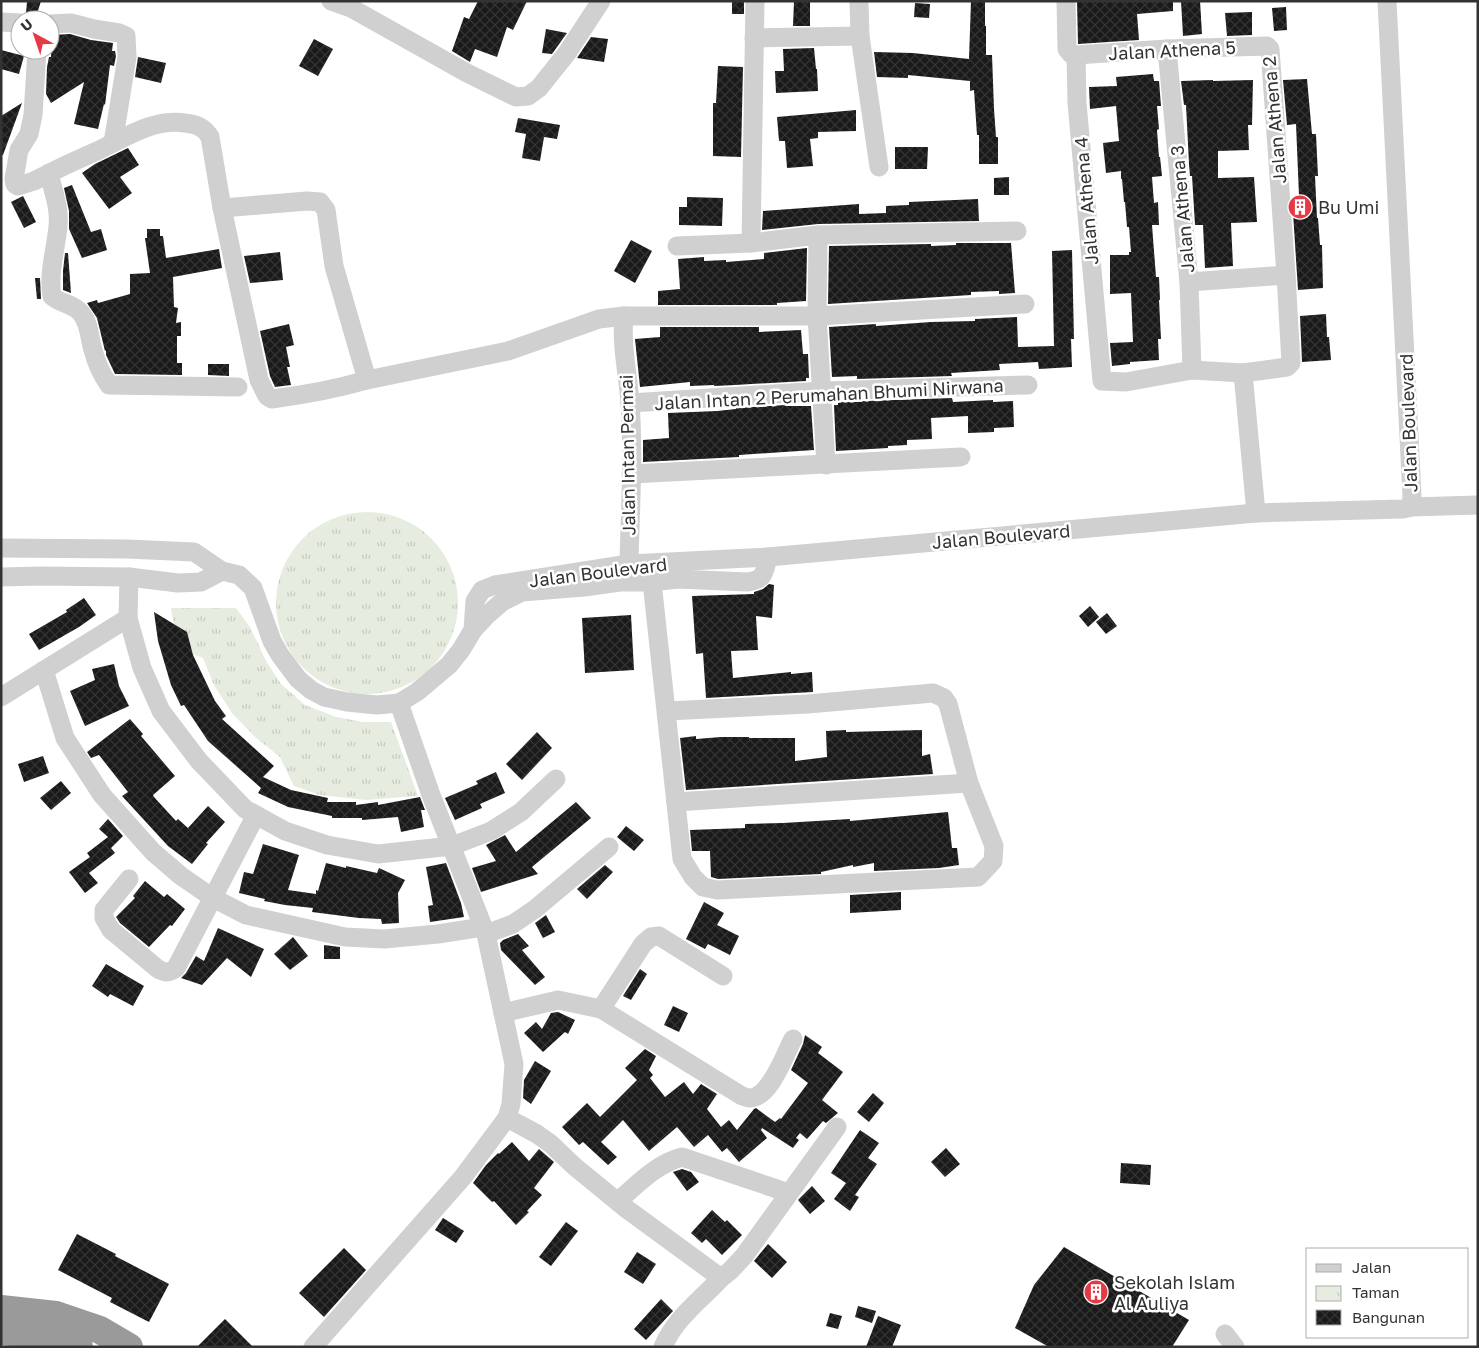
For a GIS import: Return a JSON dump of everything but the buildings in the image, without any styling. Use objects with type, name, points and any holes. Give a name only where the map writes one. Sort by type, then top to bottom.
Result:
[{"type":"highway","points":[[1,1309],[56,1315],[100,1330],[130,1347]]},
{"type":"highway","points":[[1,1331],[22,1333],[79,1347]]},
{"type":"street","points":[[331,1],[351,8],[459,69],[516,97],[528,96],[539,88],[567,53],[601,1]]},
{"type":"street","points":[[751,243],[755,1]]},
{"type":"street","points":[[859,1],[860,36],[879,168]]},
{"type":"street","name":"Jalan Athena 4","points":[[1066,1],[1067,48],[1071,54],[1076,56],[1077,103],[1102,381],[1126,382],[1192,370]]},
{"type":"street","name":"Jalan Boulevard","points":[[1,548],[127,549],[194,552],[222,571],[239,575],[253,588],[272,642],[298,679],[311,690],[324,697],[347,702],[377,705],[399,703],[417,692],[449,665],[473,630],[475,601],[482,590],[495,585],[629,564],[768,557],[1256,513],[1403,509],[1411,507],[1412,496],[1387,1]]},
{"type":"street","points":[[60,24],[71,23],[126,36],[127,57],[113,143]]},
{"type":"street","points":[[754,38],[860,36]]},
{"type":"street","name":"Jalan Athena 5","points":[[1076,56],[1167,49],[1267,46]]},
{"type":"street","name":"Jalan Athena 2","points":[[1243,373],[1283,368],[1291,363],[1270,52],[1267,46]]},
{"type":"street","name":"Jalan Athena 3","points":[[1167,49],[1189,282],[1192,370]]},
{"type":"street","points":[[8,188],[14,179],[19,150],[29,134],[33,115],[36,60]]},
{"type":"street","points":[[8,188],[41,177],[153,125],[174,121],[200,126],[206,130],[210,137],[222,208],[259,380],[267,396],[272,399],[348,386],[366,380],[508,351],[599,319],[624,316],[817,316],[1025,304]]},
{"type":"street","points":[[41,177],[59,210],[52,260],[52,296],[55,299],[70,304],[80,311],[85,318],[93,350],[109,385],[238,387]]},
{"type":"street","points":[[222,208],[307,201],[320,202],[326,210],[334,266],[366,380]]},
{"type":"street","points":[[677,246],[751,243],[818,234],[1017,231]]},
{"type":"street","points":[[818,234],[817,316],[826,464]]},
{"type":"street","points":[[1189,282],[1286,275]]},
{"type":"street","name":"Jalan Intan Permai","points":[[624,316],[623,343],[630,403],[629,564]]},
{"type":"street","points":[[1192,370],[1243,373],[1256,513]]},
{"type":"street","name":"Jalan Intan 2 Perumahan Bhumi Nirwana","points":[[630,403],[822,391],[1028,385]]},
{"type":"street","points":[[631,474],[961,457]]},
{"type":"street","points":[[1411,507],[1478,505]]},
{"type":"street","points":[[473,630],[502,602],[522,592],[620,582],[652,582],[677,579],[757,581],[764,574],[768,557]]},
{"type":"street","points":[[1,577],[129,577],[178,583],[201,582],[222,571]]},
{"type":"street","points":[[129,577],[128,618],[142,668],[161,711],[199,761],[245,809],[285,831],[327,845],[378,854],[452,846],[491,832],[521,812],[556,780]]},
{"type":"street","points":[[652,582],[682,859],[693,877],[703,887],[717,890],[978,877],[993,861],[994,846],[969,783],[948,704],[944,698],[933,694],[808,704],[667,711]]},
{"type":"street","points":[[1,697],[128,618]]},
{"type":"street","points":[[44,670],[65,738],[102,795],[153,852],[181,876],[213,898],[246,914],[345,937],[384,939],[485,931],[513,924],[535,909],[609,847]]},
{"type":"street","points":[[313,1347],[463,1177],[507,1118],[511,1104],[514,1064],[485,931],[431,795],[399,703]]},
{"type":"street","points":[[676,802],[969,783]]},
{"type":"street","points":[[129,879],[104,910],[104,918],[111,930],[158,969],[164,972],[171,972],[176,968],[256,816]]},
{"type":"street","points":[[601,1009],[643,944],[651,937],[659,936],[722,976]]},
{"type":"street","points":[[503,1013],[558,1000],[601,1009],[742,1096],[751,1098],[760,1095],[769,1087],[793,1039]]},
{"type":"street","points":[[507,1118],[551,1144],[574,1166],[618,1201],[721,1278]]},
{"type":"street","points":[[663,1347],[668,1335],[687,1312],[744,1256],[837,1128]]},
{"type":"street","points":[[618,1201],[656,1168],[669,1160],[682,1156],[788,1194]]},
{"type":"green space","points":[[367,512],[385,514],[402,519],[431,539],[451,568],[456,585],[458,603],[456,621],[451,638],[431,667],[402,687],[385,692],[367,694],[349,692],[332,687],[303,667],[283,638],[278,621],[276,603],[278,585],[283,568],[303,539],[332,519],[349,514]]},
{"type":"green space","points":[[171,608],[236,608],[250,627],[266,661],[281,684],[305,705],[336,717],[363,722],[391,722],[418,796],[366,800],[320,795],[294,786],[280,757],[255,737],[232,713],[214,685],[203,658],[178,649]]},
{"type":"place","name":"Bu Umi","points":[[1300,207]]},
{"type":"place","name":"Sekolah Islam Al Auliya","points":[[1096,1292]]}]
